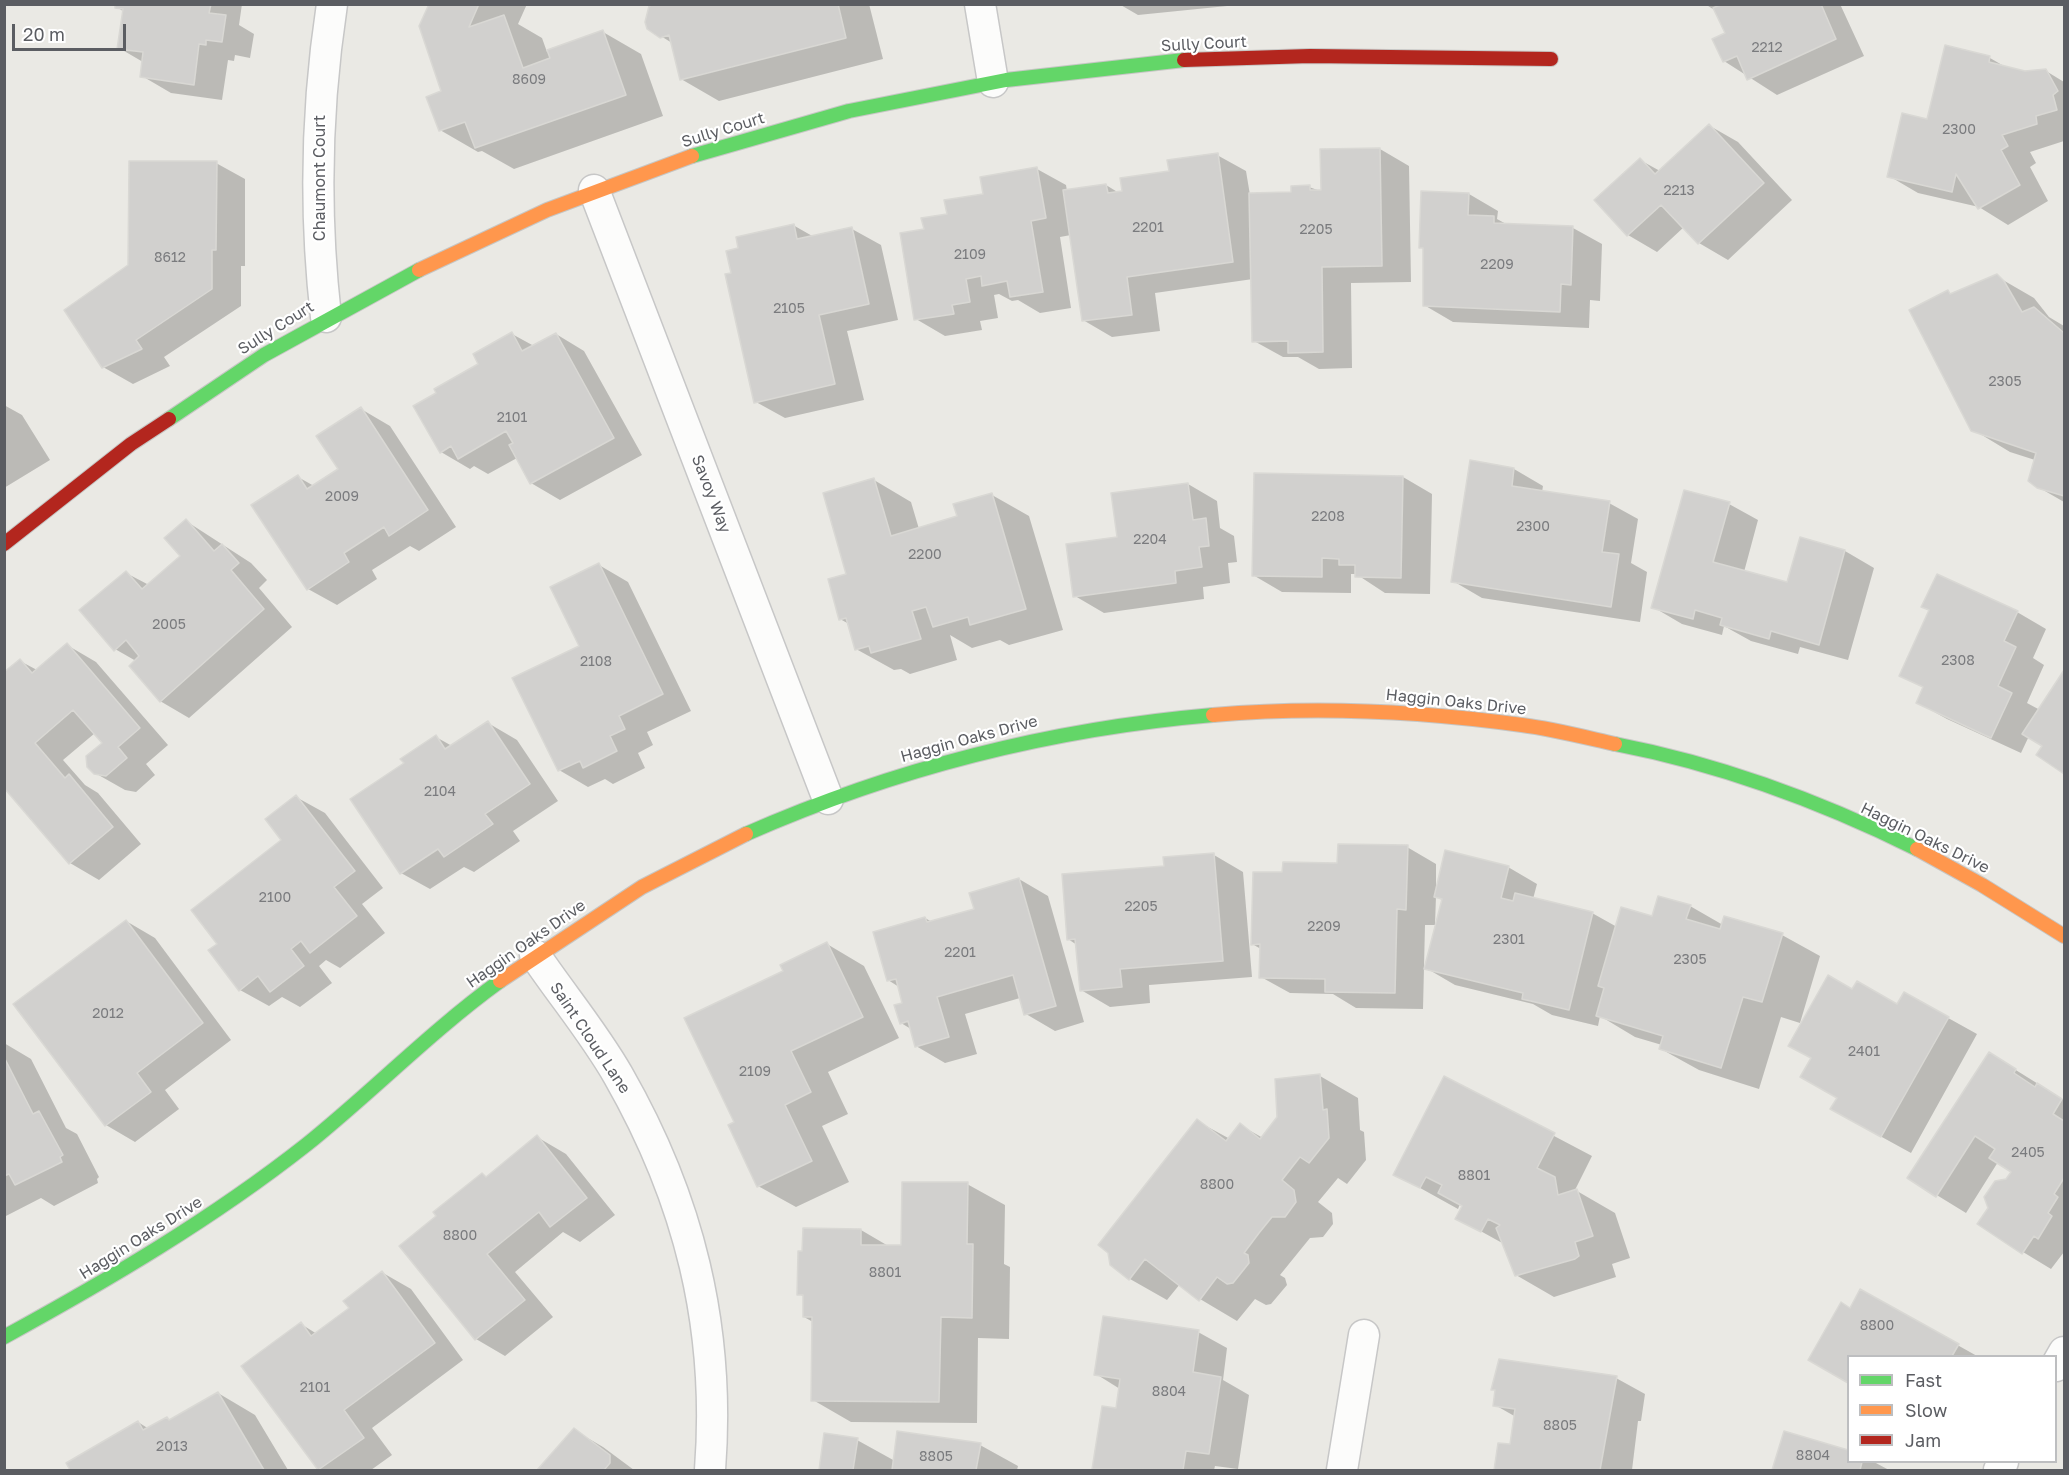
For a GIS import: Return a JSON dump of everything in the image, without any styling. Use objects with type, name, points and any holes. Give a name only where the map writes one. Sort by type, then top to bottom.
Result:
[{"type":"street","name":"Chaumont Court","points":[[326,317],[320,262],[317,153],[323,62],[332,4]]},
{"type":"street","points":[[980,4],[993,82]]},
{"type":"street","name":"Sully Court","points":[[4,544],[65,493],[177,410],[326,317],[434,260],[594,190],[720,147],[856,109],[993,82],[1166,61],[1306,56],[1551,59]]},
{"type":"street","name":"Savoy Way","points":[[594,190],[828,798]]},
{"type":"street","name":"Haggin Oaks Drive","points":[[4,1337],[106,1282],[208,1216],[307,1144],[478,997],[535,955],[616,902],[710,851],[828,798],[943,760],[1035,737],[1152,718],[1270,708],[1367,709],[1462,716],[1578,734],[1693,762],[1783,791],[1894,838],[1999,893],[2064,936]]},
{"type":"street","name":"Saint Cloud Lane","points":[[535,955],[617,1073],[654,1143],[683,1217],[700,1283],[711,1349],[714,1418],[710,1470]]},
{"type":"street","points":[[1342,1470],[1364,1335]]},
{"type":"building","points":[[115,4],[211,4],[209,13],[226,15],[222,42],[206,40],[206,45],[199,44],[194,85],[140,77],[143,52],[117,49],[123,9],[115,8]]},
{"type":"building","points":[[429,4],[479,4],[469,27],[504,15],[523,68],[550,58],[547,50],[603,30],[626,95],[475,148],[465,122],[439,131],[426,97],[441,91],[419,26]]},
{"type":"building","points":[[655,4],[838,4],[846,38],[680,80],[669,35],[660,38],[647,29],[645,22],[649,6]]},
{"type":"building","points":[[1722,4],[1821,4],[1836,39],[1747,80],[1737,56],[1723,62],[1712,39],[1725,33],[1713,8]]},
{"type":"building","points":[[1945,45],[1990,56],[1989,62],[2025,71],[2046,69],[2058,91],[2053,95],[2057,110],[2036,116],[2037,124],[2002,135],[2008,146],[2001,150],[2020,185],[1978,209],[1956,174],[1952,192],[1887,177],[1902,113],[1927,119]]},
{"type":"building","points":[[1709,124],[1764,183],[1698,244],[1661,205],[1627,236],[1594,200],[1640,158],[1655,174]]},
{"type":"building","points":[[1380,148],[1382,266],[1322,267],[1323,352],[1288,353],[1288,341],[1252,342],[1249,193],[1291,192],[1291,186],[1310,185],[1310,190],[1321,190],[1320,149]]},
{"type":"building","points":[[1218,153],[1233,262],[1127,277],[1132,315],[1082,321],[1063,190],[1106,184],[1108,193],[1122,191],[1120,178],[1169,171],[1167,160]]},
{"type":"building","points":[[129,161],[217,161],[216,250],[212,250],[212,289],[136,340],[142,349],[102,368],[64,310],[128,265]]},
{"type":"building","points":[[1037,167],[1046,218],[1031,221],[1043,292],[1010,297],[1007,281],[982,286],[981,276],[966,279],[970,302],[952,305],[954,314],[914,320],[900,233],[924,229],[921,218],[947,214],[944,200],[983,194],[980,177]]},
{"type":"building","points":[[1421,191],[1469,193],[1468,215],[1494,216],[1494,223],[1573,226],[1571,285],[1561,284],[1560,312],[1423,306],[1423,248],[1419,248]]},
{"type":"building","points":[[794,224],[797,239],[852,227],[869,304],[819,315],[835,384],[754,403],[725,274],[731,273],[726,251],[738,248],[736,237]]},
{"type":"building","points":[[1997,274],[2004,281],[2022,312],[2034,307],[2064,333],[2064,496],[2037,488],[2028,481],[2036,453],[1971,431],[1909,310],[1948,290],[1950,294]]},
{"type":"building","points":[[512,332],[522,351],[556,333],[614,438],[530,484],[509,445],[513,443],[506,431],[458,459],[451,446],[440,453],[413,406],[436,393],[434,389],[478,364],[473,354]]},
{"type":"building","points":[[361,407],[428,510],[389,536],[384,527],[344,553],[349,562],[307,590],[251,505],[298,475],[307,489],[338,469],[316,436]]},
{"type":"building","points":[[1470,460],[1514,468],[1512,486],[1610,501],[1602,552],[1619,554],[1611,607],[1451,582]]},
{"type":"building","points":[[1254,473],[1403,476],[1401,578],[1355,577],[1355,565],[1339,565],[1339,559],[1322,558],[1322,577],[1252,576]]},
{"type":"building","points":[[874,478],[891,536],[957,516],[953,504],[992,493],[1026,609],[970,625],[968,617],[933,627],[926,607],[912,611],[921,639],[871,653],[869,646],[855,650],[846,618],[839,620],[828,579],[846,574],[823,493]]},
{"type":"building","points":[[1188,483],[1193,520],[1206,518],[1209,546],[1199,547],[1202,567],[1175,571],[1176,583],[1073,597],[1066,544],[1117,537],[1111,493]]},
{"type":"building","points":[[1684,490],[1730,502],[1713,562],[1787,582],[1800,537],[1845,550],[1819,645],[1771,631],[1769,639],[1720,625],[1722,618],[1695,610],[1693,619],[1651,608]]},
{"type":"building","points":[[186,519],[214,551],[222,544],[239,563],[231,570],[264,609],[160,702],[129,666],[139,656],[126,640],[114,651],[79,610],[126,571],[142,589],[180,556],[164,538]]},
{"type":"building","points":[[599,563],[663,694],[619,716],[625,729],[610,736],[617,751],[583,768],[580,761],[558,771],[512,678],[579,646],[550,587]]},
{"type":"building","points":[[1937,574],[2018,611],[2004,641],[2016,647],[1998,686],[2012,693],[1991,738],[1916,703],[1923,687],[1899,676],[1929,610],[1921,607]]},
{"type":"building","points":[[67,643],[140,728],[118,747],[127,758],[106,776],[94,774],[87,767],[86,756],[102,743],[73,710],[35,743],[65,778],[69,774],[113,827],[69,864],[4,788],[4,672],[20,659],[32,673]]},
{"type":"building","points":[[2064,670],[2064,774],[2036,755],[2042,746],[2022,734]]},
{"type":"building","points":[[488,721],[530,784],[485,814],[493,824],[444,857],[438,849],[400,874],[350,799],[404,763],[400,759],[436,735],[445,749]]},
{"type":"building","points":[[296,795],[355,871],[334,887],[357,916],[310,953],[301,941],[291,949],[304,966],[270,992],[258,976],[239,991],[208,950],[217,944],[191,910],[281,840],[265,819]]},
{"type":"building","points":[[1338,844],[1408,845],[1406,910],[1397,909],[1395,993],[1325,992],[1325,979],[1259,978],[1260,944],[1251,945],[1253,872],[1282,872],[1283,862],[1337,863]]},
{"type":"building","points":[[1445,850],[1509,866],[1501,898],[1513,901],[1515,893],[1593,912],[1569,1010],[1522,999],[1523,993],[1424,969],[1442,899],[1434,897]]},
{"type":"building","points":[[1214,853],[1223,961],[1120,969],[1122,987],[1080,991],[1075,939],[1067,940],[1062,874],[1164,866],[1163,857]]},
{"type":"building","points":[[1019,878],[1056,1006],[1024,1015],[1013,975],[937,997],[949,1037],[915,1047],[908,1021],[900,1024],[894,1005],[902,1003],[896,979],[887,981],[873,932],[925,917],[927,922],[974,909],[969,893]]},
{"type":"building","points":[[1658,896],[1691,905],[1686,919],[1720,929],[1724,916],[1783,933],[1762,1002],[1743,997],[1721,1068],[1659,1049],[1663,1036],[1596,1016],[1604,988],[1598,986],[1621,907],[1652,916]]},
{"type":"building","points":[[126,920],[203,1023],[137,1073],[151,1092],[105,1126],[13,1004]]},
{"type":"building","points":[[827,942],[863,1017],[791,1051],[811,1092],[785,1105],[812,1161],[757,1187],[728,1125],[734,1122],[684,1018],[783,971],[780,965]]},
{"type":"building","points":[[1828,975],[1852,989],[1857,981],[1897,1004],[1904,992],[1949,1017],[1881,1137],[1830,1109],[1837,1098],[1800,1077],[1811,1058],[1788,1046]]},
{"type":"building","points":[[1989,1052],[2016,1069],[2014,1073],[2035,1087],[2037,1083],[2062,1099],[2053,1114],[2064,1121],[2064,1178],[2054,1194],[2058,1197],[2048,1213],[2052,1216],[2038,1239],[2034,1236],[2022,1254],[1977,1224],[1988,1208],[1984,1197],[1995,1181],[2006,1179],[2011,1172],[1989,1158],[1995,1149],[1975,1136],[1936,1197],[1907,1178]]},
{"type":"building","points":[[4,1057],[33,1114],[39,1111],[63,1155],[60,1157],[62,1162],[15,1185],[9,1174],[4,1176]]},
{"type":"building","points":[[1320,1074],[1323,1110],[1327,1109],[1329,1138],[1309,1163],[1300,1157],[1282,1180],[1294,1190],[1296,1202],[1285,1217],[1272,1217],[1259,1233],[1244,1253],[1248,1255],[1249,1263],[1233,1283],[1227,1284],[1217,1277],[1199,1301],[1145,1259],[1129,1280],[1110,1265],[1108,1253],[1098,1245],[1197,1119],[1226,1141],[1240,1123],[1260,1139],[1277,1117],[1275,1079]]},
{"type":"building","points":[[1444,1076],[1555,1133],[1537,1168],[1555,1177],[1558,1195],[1577,1189],[1593,1236],[1575,1242],[1579,1256],[1575,1259],[1515,1276],[1496,1228],[1500,1225],[1488,1219],[1481,1232],[1455,1219],[1462,1206],[1438,1193],[1442,1185],[1426,1177],[1420,1188],[1393,1175]]},
{"type":"building","points":[[537,1135],[587,1198],[550,1227],[539,1212],[487,1254],[525,1300],[475,1340],[399,1246],[436,1216],[433,1212],[482,1173],[486,1177]]},
{"type":"building","points":[[902,1182],[968,1182],[967,1244],[973,1244],[972,1318],[941,1317],[939,1402],[811,1401],[812,1317],[803,1317],[803,1295],[797,1295],[798,1251],[802,1251],[803,1228],[861,1229],[861,1245],[901,1245]]},
{"type":"building","points":[[382,1271],[435,1343],[344,1410],[364,1438],[318,1470],[241,1366],[301,1322],[311,1336],[349,1308],[343,1301]]},
{"type":"building","points":[[1860,1289],[1959,1344],[1953,1355],[1847,1355],[1847,1382],[1808,1360],[1841,1302],[1850,1308]]},
{"type":"building","points":[[1103,1316],[1199,1330],[1193,1372],[1221,1377],[1209,1454],[1186,1451],[1183,1470],[1092,1469],[1102,1406],[1116,1408],[1120,1379],[1094,1375]]},
{"type":"building","points":[[1499,1359],[1617,1376],[1600,1470],[1494,1470],[1498,1443],[1510,1444],[1515,1409],[1493,1406],[1495,1390],[1491,1390]]},
{"type":"building","points":[[218,1392],[264,1470],[70,1470],[66,1463],[138,1421],[143,1430],[167,1417],[169,1420]]},
{"type":"building","points":[[574,1428],[610,1455],[610,1463],[604,1470],[537,1470]]},
{"type":"building","points":[[897,1431],[981,1443],[976,1470],[892,1470]]},
{"type":"building","points":[[1784,1431],[1847,1450],[1847,1463],[1862,1463],[1860,1470],[1772,1470]]},
{"type":"building","points":[[824,1433],[858,1438],[853,1470],[819,1470]]},
{"type":"traffic: fast","points":[[692,156],[849,111],[1006,80],[1184,60]]},
{"type":"traffic: fast","points":[[169,419],[264,355],[419,270]]},
{"type":"traffic: fast","points":[[746,834],[859,790],[974,755],[1092,730],[1213,715]]},
{"type":"traffic: fast","points":[[1615,744],[1693,762],[1769,786],[1807,800],[1917,849]]},
{"type":"traffic: fast","points":[[4,1337],[159,1247],[234,1198],[306,1145],[450,1020],[500,981]]},
{"type":"traffic: slow","points":[[419,270],[547,210],[692,156]]},
{"type":"traffic: slow","points":[[1213,715],[1290,711],[1406,713],[1534,727],[1615,744]]},
{"type":"traffic: slow","points":[[500,981],[642,887],[746,834]]},
{"type":"traffic: slow","points":[[1917,849],[1982,885],[2064,936]]},
{"type":"traffic: jam","points":[[1184,60],[1310,56],[1551,59]]},
{"type":"traffic: jam","points":[[4,544],[131,444],[169,419]]}]
